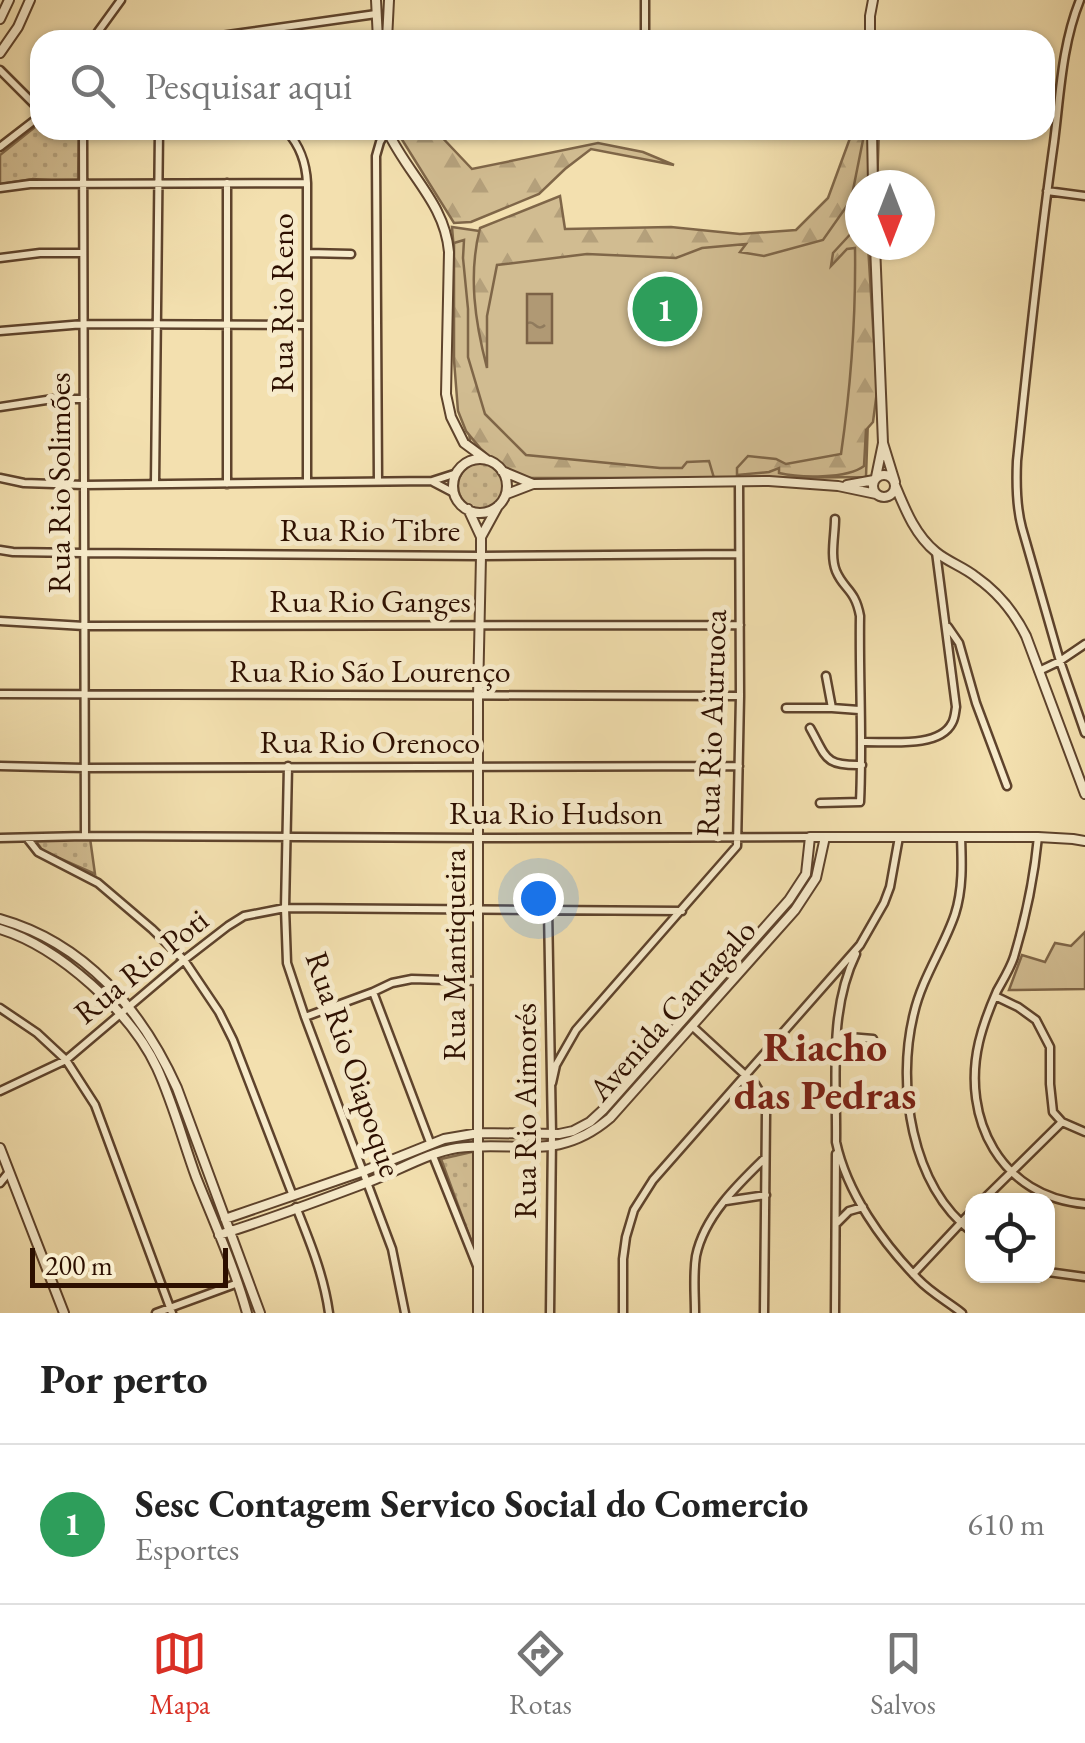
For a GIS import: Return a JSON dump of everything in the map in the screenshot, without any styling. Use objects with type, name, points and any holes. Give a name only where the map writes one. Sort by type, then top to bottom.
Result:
[{"type":"street","points":[[0,19],[9,0]]},
{"type":"street","points":[[0,53],[30,0]]},
{"type":"street","points":[[100,30],[122,0]]},
{"type":"street","points":[[376,0],[379,30]]},
{"type":"street","points":[[383,30],[390,0]]},
{"type":"street","points":[[645,0],[645,30]]},
{"type":"street","points":[[870,30],[873,0]]},
{"type":"street","points":[[1055,134],[1067,46],[1080,0]]},
{"type":"street","points":[[263,30],[376,14]]},
{"type":"street","points":[[0,70],[30,102]]},
{"type":"street","points":[[0,147],[30,122]]},
{"type":"street","name":"Rua Rio Solimões","points":[[83,140],[85,836]]},
{"type":"street","points":[[155,484],[159,140]]},
{"type":"street","name":"Rua Rio Reno","points":[[293,140],[306,165],[307,183],[307,482]]},
{"type":"street","points":[[378,481],[376,156],[381,140]]},
{"type":"street","points":[[392,140],[447,231],[446,394],[452,417],[464,442],[502,472],[533,484]]},
{"type":"street","points":[[872,140],[873,170]]},
{"type":"street","points":[[1054,140],[1023,402],[1017,512],[1085,733]]},
{"type":"street","points":[[226,183],[227,484]]},
{"type":"street","points":[[0,188],[30,184],[307,183]]},
{"type":"street","points":[[1047,192],[1085,196]]},
{"type":"street","points":[[0,258],[83,253]]},
{"type":"street","points":[[308,253],[351,254]]},
{"type":"street","points":[[876,260],[883,443],[895,484],[916,530],[936,552],[979,578],[1009,606],[1026,636],[1085,794]]},
{"type":"street","points":[[0,332],[84,324],[307,326]]},
{"type":"street","points":[[0,407],[84,399]]},
{"type":"street","points":[[464,442],[454,493],[468,509],[486,511],[498,506],[507,494],[533,484],[738,481],[838,486],[879,496],[892,494],[895,484]]},
{"type":"street","points":[[883,443],[873,489],[908,515]]},
{"type":"street","points":[[432,482],[477,459],[487,460]]},
{"type":"street","points":[[502,472],[507,494]]},
{"type":"street","points":[[838,486],[887,475],[895,484]]},
{"type":"street","points":[[0,478],[84,485],[432,482],[454,493]]},
{"type":"street","name":"Rua Rio Aiuruoca","points":[[552,1083],[556,1065],[576,1030],[738,846],[738,481]]},
{"type":"street","name":"Rua Mantiqueira","points":[[481,537],[498,506]]},
{"type":"street","name":"Rua Mantiqueira","points":[[468,509],[481,537],[478,1313]]},
{"type":"street","points":[[820,803],[860,802],[862,766],[860,616],[857,600],[836,570],[835,519]]},
{"type":"street","name":"Rua Rio Tibre","points":[[0,550],[481,556],[739,554]]},
{"type":"street","points":[[861,742],[931,740],[952,724],[956,707],[936,552]]},
{"type":"street","name":"Rua Rio Ganges","points":[[0,621],[84,626],[740,625]]},
{"type":"street","points":[[947,626],[959,643],[1006,786]]},
{"type":"street","points":[[1039,670],[1085,644]]},
{"type":"street","points":[[826,676],[832,708]]},
{"type":"street","name":"Rua Rio São Lourenço","points":[[0,694],[740,696]]},
{"type":"street","points":[[786,708],[859,710]]},
{"type":"street","points":[[810,728],[834,764],[862,766]]},
{"type":"street","name":"Rua Rio Orenoco","points":[[0,766],[739,766]]},
{"type":"street","name":"Rua Rio Oiapoque","points":[[288,766],[287,963],[392,1249],[405,1313]]},
{"type":"street","name":"Avenida Cantagalo","points":[[219,1235],[447,1150],[480,1146],[552,1147],[596,1130],[795,910],[816,878],[825,837]]},
{"type":"street","points":[[835,1313],[837,1036],[845,976],[890,888],[898,837]]},
{"type":"street","points":[[961,837],[961,886],[955,915],[913,1014],[908,1080],[914,1139],[922,1161],[943,1203],[965,1227]]},
{"type":"street","points":[[1038,837],[1030,902],[1012,964],[994,996],[979,1042],[978,1114],[993,1150],[1011,1174],[1052,1196],[1085,1204]]},
{"type":"street","name":"Rua Rio Hudson","points":[[0,838],[1038,837],[1085,842]]},
{"type":"street","points":[[28,838],[38,852],[98,883],[184,960],[226,1026],[294,1196]]},
{"type":"street","name":"Avenida Cantagalo","points":[[225,1218],[458,1136],[552,1135],[573,1131],[590,1122],[773,918],[806,874],[810,838]]},
{"type":"street","name":"Rua Rio Poti","points":[[0,1090],[66,1060],[184,960],[244,916],[285,908],[682,911]]},
{"type":"street","name":"Rua Rio Aimorés","points":[[548,908],[552,1083],[550,1313]]},
{"type":"street","points":[[0,919],[36,931],[69,950],[103,978],[130,1008],[164,1060],[260,1313]]},
{"type":"street","points":[[0,929],[51,954],[94,985],[157,1067],[248,1313]]},
{"type":"street","points":[[623,1313],[622,1259],[634,1210],[654,1180],[860,945]]},
{"type":"street","points":[[304,1017],[392,982],[478,981]]},
{"type":"street","points":[[373,992],[430,1145]]},
{"type":"street","points":[[994,996],[1036,1020],[1050,1047],[1053,1112],[1062,1122],[1085,1132]]},
{"type":"street","points":[[0,1008],[37,1033],[66,1060],[95,1105],[171,1310]]},
{"type":"street","points":[[692,1026],[763,1097],[764,1313]]},
{"type":"street","points":[[837,1036],[873,1039]]},
{"type":"street","points":[[991,1193],[1062,1122]]},
{"type":"street","points":[[836,1142],[863,1206],[889,1246],[920,1282],[962,1313]]},
{"type":"street","points":[[185,1148],[197,1144]]},
{"type":"street","points":[[0,1148],[64,1313]]},
{"type":"street","points":[[432,1156],[478,1270]]},
{"type":"street","points":[[695,1313],[699,1242],[725,1201],[766,1158]]},
{"type":"street","points":[[0,1183],[9,1172]]},
{"type":"street","points":[[725,1201],[766,1195]]},
{"type":"street","points":[[835,1225],[863,1206]]},
{"type":"street","points":[[296,1207],[326,1291],[329,1313]]},
{"type":"street","points":[[913,1274],[965,1218]]},
{"type":"street","points":[[1055,1273],[1085,1276]]},
{"type":"street","points":[[156,1313],[238,1283]]},
{"type":"green space","points":[[30,131],[30,140],[79,140],[78,182],[33,179],[0,184],[0,155]]},
{"type":"green space","points":[[402,140],[444,140],[472,169],[598,143],[643,152],[674,165],[591,149],[539,194],[471,222],[454,223]]},
{"type":"green space","points":[[849,140],[863,140],[857,170],[845,170],[845,209],[823,240],[764,256],[740,252],[746,244],[702,248],[676,258],[587,254],[497,265],[487,316],[487,368],[474,298],[480,228],[560,196],[565,229],[671,227],[740,234],[796,230],[828,198]]},
{"type":"green space","points":[[857,140],[879,140],[878,170],[850,170]]},
{"type":"green space","points":[[845,187],[845,260],[873,260],[866,477],[536,480],[470,442],[452,227],[561,243],[785,239],[843,195]]},
{"type":"green space","points":[[464,240],[468,357],[485,414],[526,455],[660,468],[682,468],[687,462],[709,461],[714,478],[529,478],[505,470],[481,449],[466,431],[458,411],[454,243]]},
{"type":"green space","points":[[845,240],[845,251],[831,266],[833,253]]},
{"type":"green space","points":[[855,260],[869,260],[877,391],[873,422],[866,430],[864,466],[823,476],[779,473],[779,468],[737,475],[737,468],[748,456],[786,464],[841,454]]},
{"type":"green space","points":[[481,463],[497,470],[504,486],[497,502],[481,509],[465,502],[458,486],[465,470]]},
{"type":"green space","points":[[90,838],[95,874],[43,851],[35,840]]},
{"type":"green space","points":[[1085,932],[1085,989],[1009,990],[1022,955],[1045,962],[1055,943],[1071,946]]},
{"type":"green space","points":[[476,1151],[475,1246],[473,1246],[441,1159]]},
{"type":"water","points":[[527,294],[552,294],[552,343],[527,343]]},
{"type":"place","name":"Sesc Contagem Servico Social do Comercio","points":[[665,309]]},
{"type":"district","name":"Riacho das Pedras","points":[[825,1070]]}]
